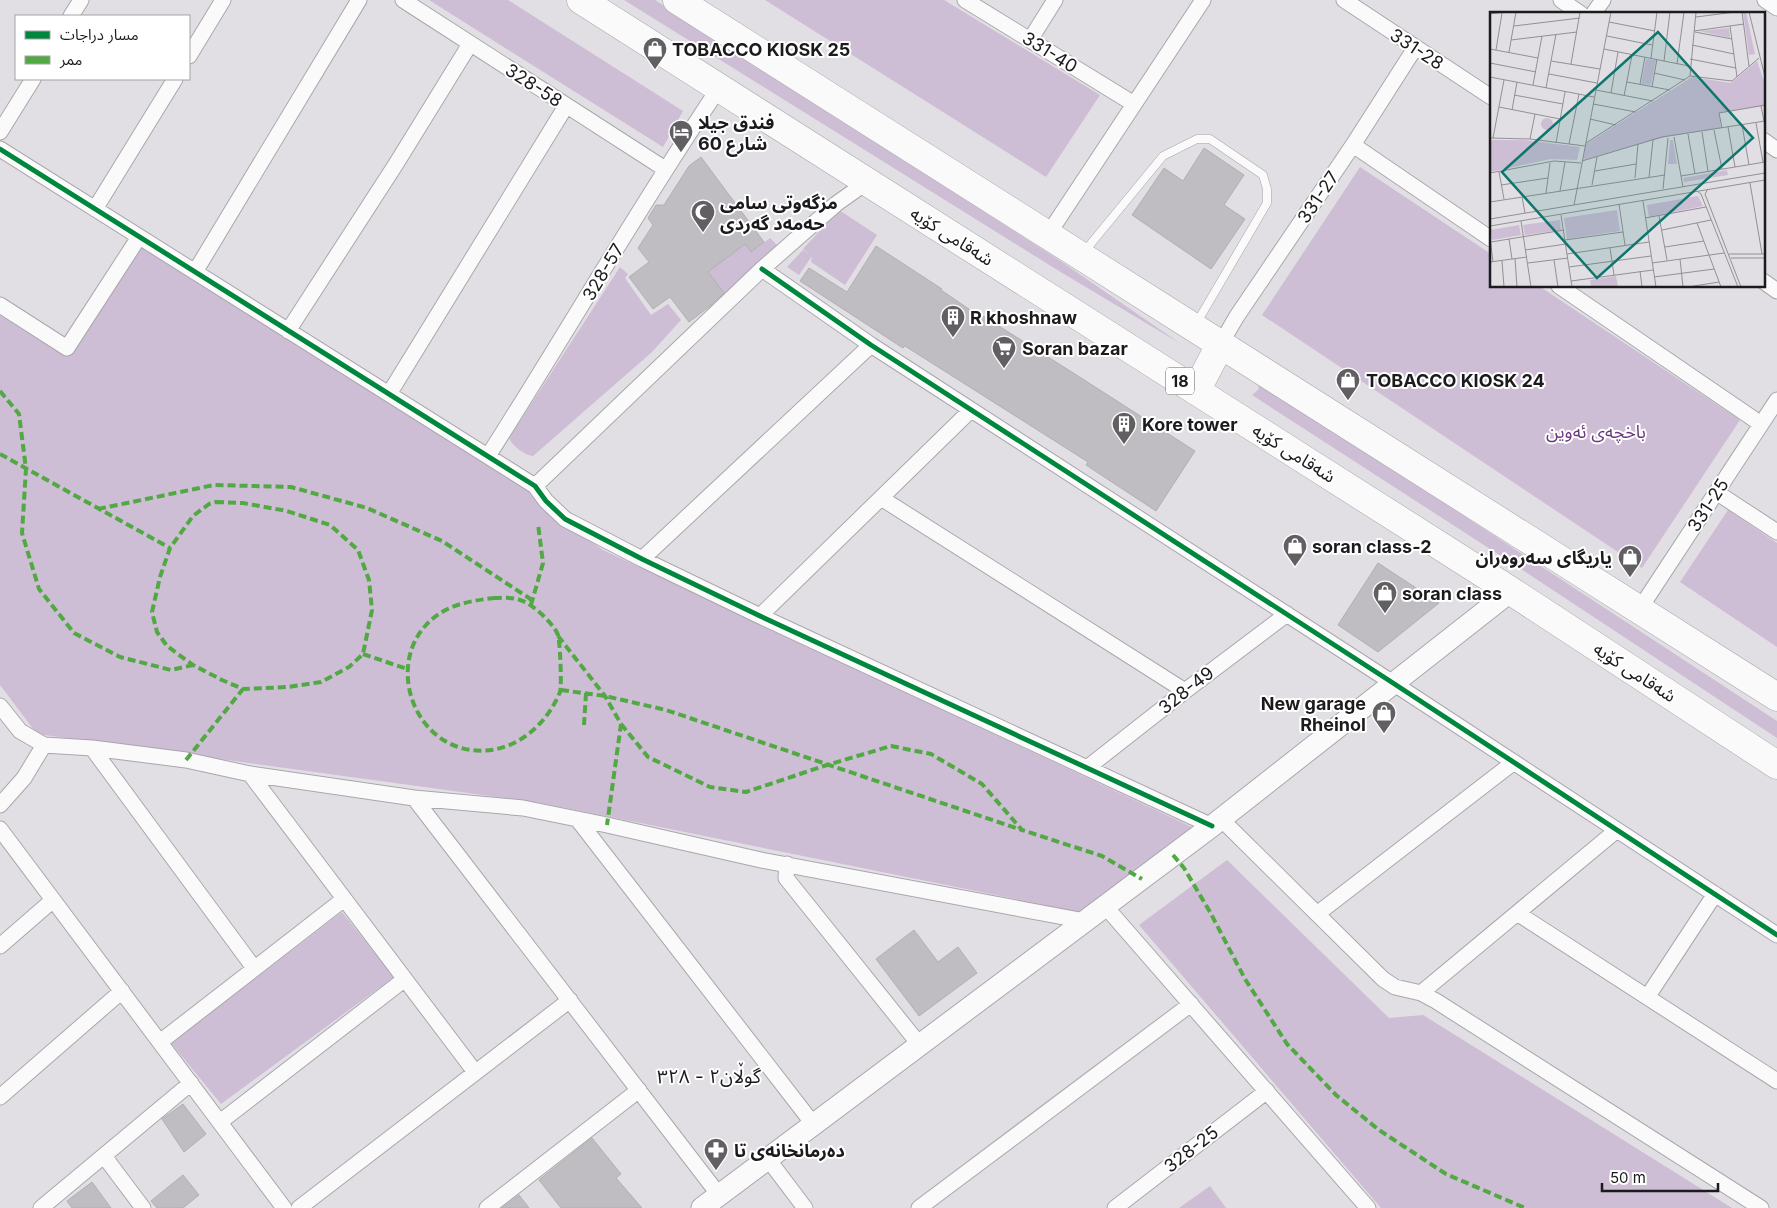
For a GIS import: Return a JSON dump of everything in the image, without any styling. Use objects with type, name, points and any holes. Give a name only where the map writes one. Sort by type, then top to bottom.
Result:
[{"type":"highway","name":"شەقامی کۆیە","points":[[581,0],[1511,591],[1777,765]]},
{"type":"highway","points":[[678,0],[1777,697]]},
{"type":"highway","points":[[1196,391],[1220,345]]},
{"type":"street","points":[[72,15],[81,0]]},
{"type":"street","points":[[190,54],[223,0]]},
{"type":"street","points":[[195,272],[359,0]]},
{"type":"street","name":"328-58","points":[[403,0],[666,169]]},
{"type":"street","name":"331-40","points":[[965,0],[1134,104]]},
{"type":"street","points":[[1030,40],[1055,0]]},
{"type":"street","points":[[1048,236],[1203,0]]},
{"type":"street","name":"331-28","points":[[1344,0],[1490,96]]},
{"type":"street","points":[[1561,0],[1578,12]]},
{"type":"street","points":[[1594,12],[1603,0]]},
{"type":"street","points":[[1765,0],[1777,8]]},
{"type":"street","points":[[288,331],[396,164],[470,44]]},
{"type":"street","name":"331-27","points":[[1220,345],[1237,316],[1353,145],[1415,48]]},
{"type":"street","points":[[0,132],[32,80]]},
{"type":"street","points":[[95,209],[174,80]]},
{"type":"street","name":"328-57","points":[[488,456],[666,169],[719,88]]},
{"type":"street","points":[[389,394],[566,106]]},
{"type":"street","points":[[1764,141],[1777,150]]},
{"type":"street","points":[[1353,145],[1490,238]]},
{"type":"street","points":[[0,149],[535,486],[546,501],[566,519],[642,559],[760,616],[1087,768],[1216,823],[1317,914],[1383,979],[1395,987],[1421,993],[1761,1208]]},
{"type":"street","points":[[535,486],[762,269],[836,204],[867,182]]},
{"type":"street","points":[[0,305],[67,348],[139,237]]},
{"type":"street","points":[[762,269],[970,411],[1287,614],[1777,935]]},
{"type":"street","points":[[1764,283],[1777,291]]},
{"type":"street","points":[[1562,288],[1761,424]]},
{"type":"street","points":[[642,559],[871,345]]},
{"type":"street","name":"331-25","points":[[1639,610],[1777,400]]},
{"type":"street","points":[[760,616],[970,411]]},
{"type":"street","points":[[1716,492],[1777,532]]},
{"type":"street","points":[[881,498],[1185,691]]},
{"type":"street","points":[[702,1208],[1216,823],[1511,591]]},
{"type":"street","name":"328-49","points":[[1087,768],[1287,614]]},
{"type":"street","points":[[0,706],[20,731],[44,745],[92,748],[186,760],[250,774],[414,798],[523,808],[761,860],[1085,921]]},
{"type":"street","points":[[0,805],[24,778],[44,745]]},
{"type":"street","points":[[92,748],[254,968]]},
{"type":"street","points":[[1317,914],[1514,762]]},
{"type":"street","points":[[250,774],[475,1072]]},
{"type":"street","points":[[414,798],[719,1195]]},
{"type":"street","points":[[578,820],[814,1125]]},
{"type":"street","points":[[0,829],[284,1208]]},
{"type":"street","points":[[1421,993],[1618,830]]},
{"type":"street","points":[[787,864],[786,878],[919,1044]]},
{"type":"street","points":[[1648,996],[1715,894]]},
{"type":"street","points":[[160,1042],[344,899]]},
{"type":"street","points":[[0,946],[53,900]]},
{"type":"street","points":[[1105,906],[1368,1208]]},
{"type":"street","points":[[1517,913],[1777,1081]]},
{"type":"street","points":[[220,1122],[405,979]]},
{"type":"street","points":[[0,1096],[122,991]]},
{"type":"street","points":[[299,1208],[570,1000]]},
{"type":"street","points":[[919,1208],[1191,1004]]},
{"type":"street","points":[[41,1208],[191,1084]]},
{"type":"street","points":[[488,1208],[639,1090]]},
{"type":"street","name":"328-25","points":[[1115,1208],[1267,1091]]},
{"type":"street","points":[[104,1156],[143,1208]]},
{"type":"street","points":[[768,1159],[805,1208]]},
{"type":"lane","points":[[1080,256],[1163,156],[1197,139],[1210,139],[1263,175],[1267,189],[1266,203],[1193,328]]},
{"type":"green space","points":[[429,0],[508,0],[683,111],[663,147]]},
{"type":"green space","points":[[624,0],[655,0],[1059,260],[1181,344],[1059,271]]},
{"type":"green space","points":[[765,0],[944,0],[1100,95],[1046,177]]},
{"type":"green space","name":"باخچەی ئەوین","points":[[1360,167],[1490,253],[1490,288],[1542,288],[1740,420],[1642,568],[1262,315]]},
{"type":"green space","points":[[839,210],[877,235],[845,285],[811,262],[812,256],[799,275],[787,267],[803,250],[811,256],[803,249]]},
{"type":"green space","points":[[770,238],[778,246],[725,294],[708,272],[745,244],[751,252]]},
{"type":"green space","points":[[143,244],[540,488],[544,508],[603,550],[1196,829],[1085,913],[541,803],[37,734],[0,685],[0,302],[74,348]]},
{"type":"green space","points":[[620,267],[628,274],[625,278],[651,315],[668,304],[681,320],[652,352],[533,456],[526,454],[519,450],[509,438]]},
{"type":"green space","points":[[1260,382],[1777,721],[1777,738],[1252,395],[1258,390]]},
{"type":"green space","points":[[1728,510],[1777,543],[1777,647],[1680,582]]},
{"type":"green space","points":[[1227,860],[1389,1018],[1423,1015],[1732,1208],[1381,1208],[1139,925]]},
{"type":"green space","points":[[342,912],[394,977],[221,1104],[171,1043]]},
{"type":"green space","points":[[1210,1186],[1226,1208],[1179,1208]]},
{"type":"building","points":[[1204,148],[1244,175],[1224,205],[1245,219],[1211,269],[1132,215],[1164,168],[1183,181]]},
{"type":"building","name":"مزگەوتی سامی حەمەد گەردی","points":[[701,157],[764,242],[751,252],[745,244],[708,272],[724,293],[689,322],[670,297],[653,309],[629,277],[649,262],[638,248],[653,225],[648,218],[656,205],[664,205],[689,166]]},
{"type":"building","points":[[876,246],[942,289],[982,318],[983,316],[1195,451],[1156,511],[1086,465],[1088,462],[905,346],[903,348],[800,281],[809,268],[847,292]]},
{"type":"building","name":"soran class","points":[[1378,563],[1439,603],[1378,652],[1338,625]]},
{"type":"building","points":[[914,930],[938,962],[958,947],[977,973],[919,1016],[876,959]]},
{"type":"building","points":[[183,1104],[206,1134],[184,1152],[162,1119]]},
{"type":"building","points":[[592,1138],[621,1174],[616,1178],[642,1208],[561,1208],[539,1180]]},
{"type":"building","points":[[183,1175],[199,1195],[183,1208],[157,1208],[151,1201]]},
{"type":"building","points":[[92,1182],[111,1208],[72,1208],[67,1201]]},
{"type":"building","points":[[519,1195],[529,1208],[502,1208]]},
{"type":"marked path","points":[[0,391],[19,414],[26,469],[22,533],[39,589],[74,633],[120,657],[171,670],[193,665]]},
{"type":"marked path","points":[[0,454],[170,548]]},
{"type":"marked path","points":[[98,509],[214,485],[291,487],[367,508],[442,541],[532,601]]},
{"type":"marked path","points":[[216,502],[243,503],[287,511],[330,525],[358,550],[369,580],[372,610],[363,654],[349,667],[321,682],[288,687],[243,689],[193,665],[167,646],[157,632],[152,612],[160,577],[170,548],[193,516],[209,504],[216,502]]},
{"type":"marked path","points":[[531,605],[543,563],[538,524]]},
{"type":"marked path","points":[[494,598],[514,598],[525,602],[542,614],[556,630],[560,654],[560,692],[544,719],[521,739],[493,750],[477,751],[461,748],[443,740],[429,728],[418,713],[411,696],[408,677],[409,659],[415,641],[433,618],[457,605],[494,598]]},
{"type":"marked path","points":[[558,636],[605,696],[621,724],[607,825]]},
{"type":"marked path","points":[[363,654],[407,669]]},
{"type":"marked path","points":[[186,760],[243,689]]},
{"type":"marked path","points":[[561,690],[605,696],[666,710],[1022,830]]},
{"type":"marked path","points":[[584,725],[586,693]]},
{"type":"marked path","points":[[621,724],[648,757],[710,787],[746,792],[891,746],[931,754],[982,784],[1022,830],[1102,856],[1142,879]]},
{"type":"marked path","points":[[1173,855],[1184,868],[1210,912],[1245,979],[1287,1044],[1336,1095],[1379,1130],[1446,1174],[1525,1208]]},
{"type":"cycle path","points":[[0,149],[535,486],[546,501],[565,519],[642,559],[760,616],[1212,826]]},
{"type":"cycle path","points":[[762,269],[871,345],[1393,683],[1777,935]]},
{"type":"place","name":"TOBACCO KIOSK 25","points":[[655,70]]},
{"type":"place","name":"فندق جيلا شارع 60","points":[[681,153]]},
{"type":"place","name":"مزگەوتی سامی حەمەد گەردی","points":[[703,233]]},
{"type":"place","name":"R khoshnaw","points":[[953,338]]},
{"type":"place","name":"Soran bazar","points":[[1004,369]]},
{"type":"place","name":"TOBACCO KIOSK 24","points":[[1348,401]]},
{"type":"place","name":"Kore tower","points":[[1124,445]]},
{"type":"place","name":"soran class-2","points":[[1295,567]]},
{"type":"place","name":"یاریگای سەروەران","points":[[1630,578]]},
{"type":"place","name":"soran class","points":[[1385,614]]},
{"type":"place","name":"New garage Rheinol","points":[[1384,734]]},
{"type":"place","name":"دەرمانخانەی تا","points":[[716,1171]]},
{"type":"district","name":"گوڵان٢ - ٣٢٨","points":[[709,1076]]}]
